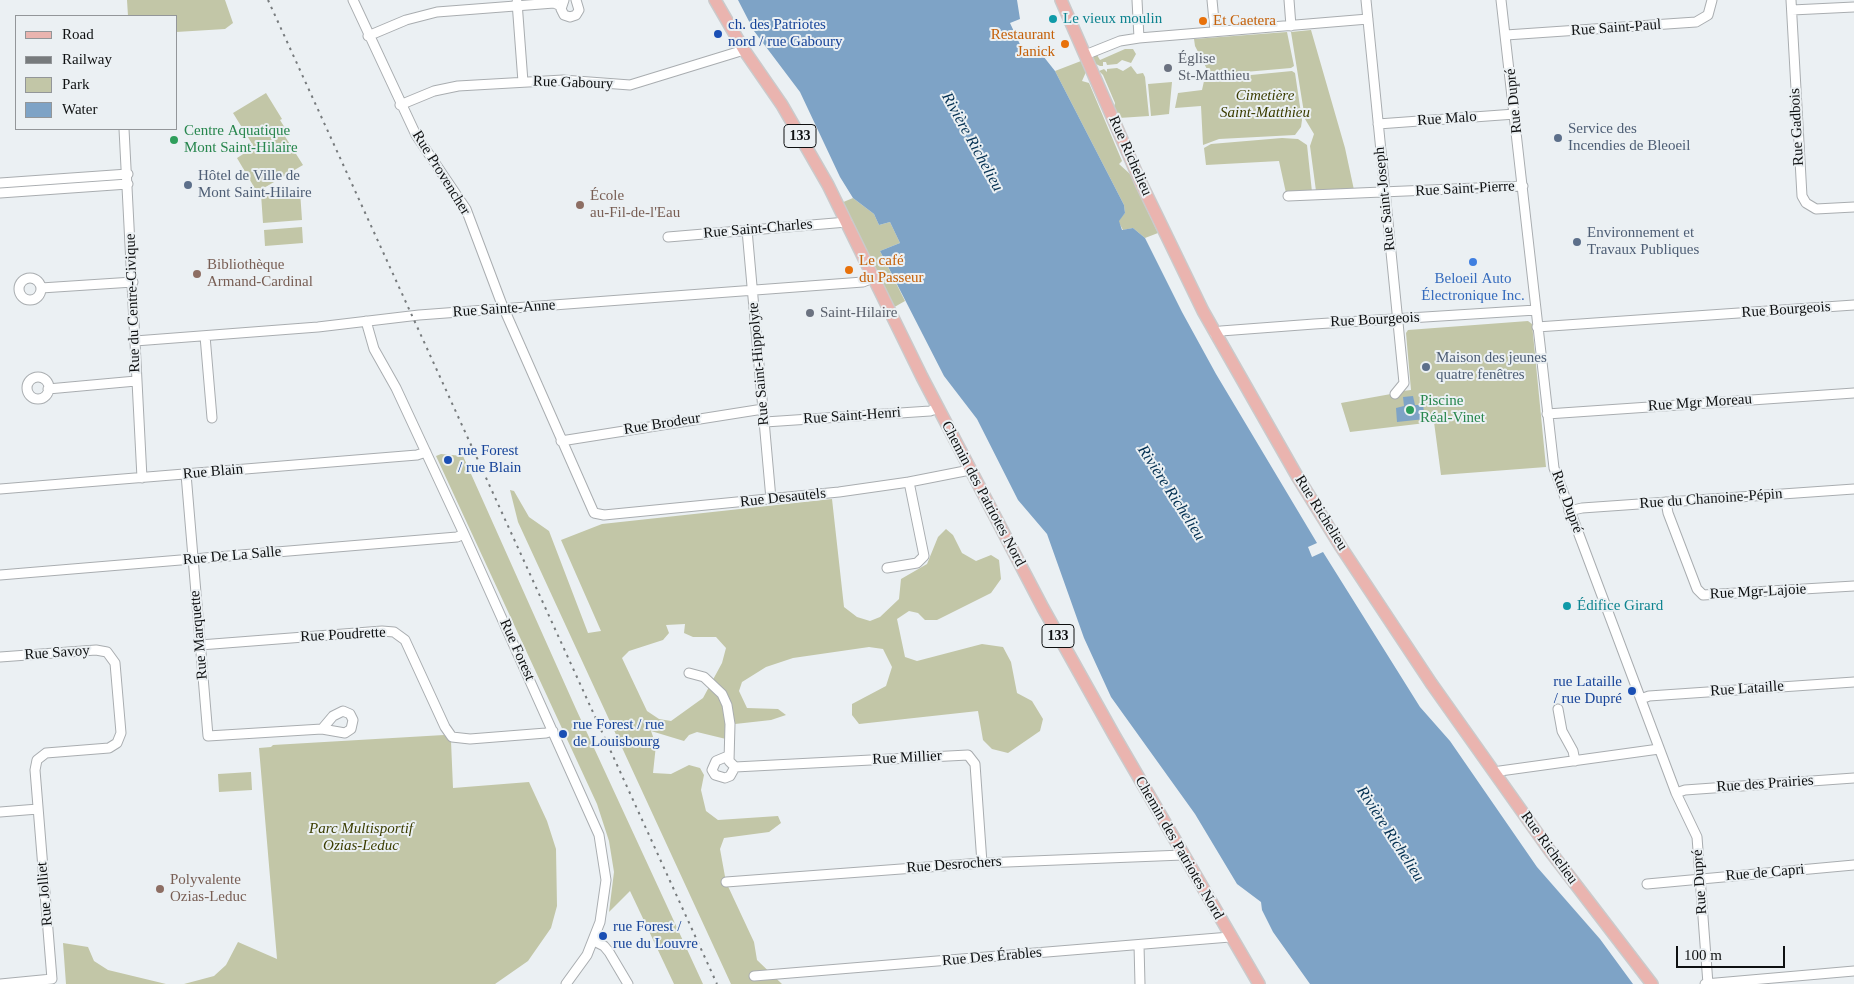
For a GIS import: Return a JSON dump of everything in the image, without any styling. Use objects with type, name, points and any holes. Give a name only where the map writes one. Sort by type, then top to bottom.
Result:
[{"type":"main road","name":"Chemin des Patriotes Nord","points":[[715,0],[744,50],[772,90],[808,148],[848,222],[873,278],[938,408],[1043,608],[1230,937],[1259,984]]},
{"type":"main road","name":"Rue Richelieu","points":[[1060,0],[1141,184],[1215,334],[1341,547],[1403,642],[1550,851],[1652,984]]},
{"type":"street","name":"Rue Provencher","points":[[353,0],[400,105],[422,146],[464,204],[504,309],[594,513]]},
{"type":"street","points":[[368,36],[427,13],[517,3],[562,3],[564,15],[573,17],[579,10],[579,4],[576,0]]},
{"type":"street","points":[[1136,0],[1139,38]]},
{"type":"street","points":[[1212,0],[1215,31]]},
{"type":"street","points":[[1289,0],[1291,26]]},
{"type":"street","name":"Rue Saint-Joseph","points":[[1366,0],[1404,383],[1395,394]]},
{"type":"street","name":"Rue Dupré","points":[[1501,0],[1554,468],[1676,793],[1697,837],[1706,984]]},
{"type":"street","name":"Rue Saint-Paul","points":[[1506,35],[1694,23],[1708,15],[1712,0]]},
{"type":"street","name":"Rue Gadbois","points":[[1791,0],[1802,196],[1808,205],[1816,209],[1854,208]]},
{"type":"street","points":[[517,3],[523,82]]},
{"type":"street","points":[[1792,10],[1854,7]]},
{"type":"street","points":[[1085,55],[1120,41],[1139,38],[1368,19]]},
{"type":"street","name":"Rue Gaboury","points":[[400,105],[434,91],[458,86],[579,81],[630,85],[744,50]]},
{"type":"street","name":"Rue Malo","points":[[1378,124],[1515,114]]},
{"type":"street","name":"Rue du Centre-Civique","points":[[124,130],[142,478]]},
{"type":"street","points":[[0,183],[128,179]]},
{"type":"street","points":[[0,193],[128,179]]},
{"type":"street","name":"Rue Saint-Pierre","points":[[1288,196],[1523,186]]},
{"type":"street","name":"Rue Saint-Charles","points":[[668,236],[848,222]]},
{"type":"street","name":"Rue Saint-Hippolyte","points":[[747,230],[771,499]]},
{"type":"street","name":"Rue Sainte-Anne","points":[[135,341],[504,309],[863,282],[873,278]]},
{"type":"street","points":[[41,288],[133,282]]},
{"type":"street","name":"Rue Bourgeois","points":[[1538,327],[1854,305]]},
{"type":"street","name":"Rue Bourgeois","points":[[1215,334],[1221,331],[1397,317],[1536,310]]},
{"type":"street","name":"Rue Forest","points":[[366,321],[374,349],[389,375],[464,534],[554,731],[602,843],[605,862],[605,889],[600,922],[594,941],[584,961],[566,984]]},
{"type":"street","points":[[206,336],[212,418]]},
{"type":"street","points":[[48,389],[136,381]]},
{"type":"street","name":"Rue Mgr Moreau","points":[[1547,414],[1854,393]]},
{"type":"street","name":"Rue Saint-Henri","points":[[765,422],[930,411],[938,408]]},
{"type":"street","name":"Rue Brodeur","points":[[561,440],[763,409]]},
{"type":"street","name":"Rue Blain","points":[[0,489],[417,455],[426,452]]},
{"type":"street","name":"Rue Desautels","points":[[594,513],[602,516],[771,499],[909,482],[970,470]]},
{"type":"street","name":"Rue Marquette","points":[[186,474],[208,736],[322,730]]},
{"type":"street","points":[[887,568],[917,563],[924,556],[909,482]]},
{"type":"street","name":"Rue du Chanoine-Pépin","points":[[1569,511],[1582,508],[1854,490]]},
{"type":"street","name":"Rue Mgr-Lajoie","points":[[1666,502],[1668,513],[1697,589],[1703,595],[1854,586]]},
{"type":"street","name":"Rue De La Salle","points":[[0,575],[457,537],[464,534]]},
{"type":"street","name":"Rue Poudrette","points":[[200,645],[382,631],[394,632],[406,642],[445,726],[452,736],[470,739],[554,731]]},
{"type":"street","name":"Rue Savoy","points":[[0,658],[96,650],[109,654],[115,666],[121,730],[115,744],[106,748],[46,753],[38,758]]},
{"type":"street","points":[[689,673],[704,677],[715,685],[727,705],[730,724],[728,756],[729,761],[735,767]]},
{"type":"street","name":"Rue Lataille","points":[[1641,699],[1649,696],[1854,682]]},
{"type":"street","points":[[1558,709],[1562,731],[1572,751],[1574,761]]},
{"type":"street","points":[[1496,774],[1500,771],[1659,749]]},
{"type":"street","name":"Rue Millier","points":[[728,756],[716,761],[712,770],[715,775],[725,778],[730,776],[735,767],[968,755],[975,764],[982,863]]},
{"type":"street","name":"Rue Jolliet","points":[[0,984],[52,979],[35,768],[38,758]]},
{"type":"street","name":"Rue des Prairies","points":[[1676,793],[1685,790],[1854,778]]},
{"type":"street","points":[[0,812],[38,809]]},
{"type":"street","name":"Rue Desrochers","points":[[726,882],[982,863],[1183,855]]},
{"type":"street","name":"Rue de Capri","points":[[1647,884],[1854,865]]},
{"type":"street","name":"Rue Des Érables","points":[[754,976],[1230,937]]},
{"type":"street","points":[[594,941],[604,946],[609,952],[628,984]]},
{"type":"street","points":[[1139,945],[1140,984]]},
{"type":"street","points":[[1706,984],[1854,971]]},
{"type":"green space","points":[[127,0],[225,0],[233,23],[225,29],[178,32],[178,15],[128,15]]},
{"type":"green space","name":"Cimetière Saint-Matthieu","points":[[1311,30],[1345,148],[1354,190],[1316,191],[1310,146],[1314,134],[1305,119],[1291,32]]},
{"type":"green space","name":"Cimetière Saint-Matthieu","points":[[1287,32],[1294,66],[1291,68],[1210,75],[1195,46],[1194,39]]},
{"type":"green space","points":[[1125,49],[1133,49],[1136,54],[1131,63],[1122,60],[1117,64],[1107,65],[1106,62],[1103,62],[1103,66],[1100,66],[1096,64],[1092,57],[1097,55],[1100,60]]},
{"type":"green space","points":[[1081,61],[1086,72],[1082,81],[1089,83],[1122,161],[1119,164],[1130,174],[1158,233],[1145,238],[1133,228],[1123,230],[1118,221],[1125,213],[1124,205],[1055,71]]},
{"type":"green space","points":[[1131,66],[1137,74],[1143,73],[1145,77],[1149,116],[1119,118],[1114,107],[1115,103],[1103,75],[1099,71],[1104,69],[1107,72],[1107,69],[1117,68],[1123,71]]},
{"type":"green space","name":"Cimetière Saint-Matthieu","points":[[1292,71],[1295,73],[1302,120],[1301,127],[1295,135],[1219,139],[1203,145],[1201,106],[1175,108],[1178,93],[1202,90],[1204,81],[1210,79]]},
{"type":"green space","points":[[1172,82],[1169,114],[1151,116],[1148,84]]},
{"type":"green space","points":[[266,93],[282,119],[280,120],[285,128],[281,130],[303,165],[257,192],[237,158],[254,147],[233,113]]},
{"type":"green space","name":"Cimetière Saint-Matthieu","points":[[1282,138],[1298,139],[1307,145],[1312,192],[1286,193],[1279,161],[1206,165],[1204,148],[1211,144]]},
{"type":"green space","points":[[300,191],[302,220],[263,223],[261,194]]},
{"type":"green space","points":[[853,198],[874,214],[879,225],[890,222],[900,243],[880,251],[905,301],[891,309],[841,203]]},
{"type":"green space","points":[[302,227],[303,243],[265,246],[264,230]]},
{"type":"green space","points":[[1528,321],[1532,324],[1546,467],[1441,475],[1434,422],[1350,432],[1341,403],[1391,394],[1392,398],[1403,391],[1411,390],[1406,333],[1408,330]]},
{"type":"green space","points":[[441,454],[463,456],[576,709],[703,984],[674,984],[630,891],[609,912],[614,872],[609,841],[597,804],[436,456]]},
{"type":"green space","points":[[510,490],[514,491],[529,517],[549,531],[588,633],[601,631],[561,540],[602,524],[832,499],[844,607],[857,617],[870,621],[880,617],[899,599],[901,579],[927,564],[938,537],[946,529],[953,535],[962,553],[976,561],[991,555],[999,560],[1001,579],[991,593],[937,620],[925,620],[918,613],[909,611],[897,619],[905,657],[917,661],[982,644],[1003,647],[1011,662],[1017,693],[1032,701],[1043,719],[1040,731],[1008,753],[992,749],[983,740],[978,711],[859,724],[852,715],[852,704],[886,686],[892,667],[883,649],[869,647],[793,658],[766,667],[742,682],[739,691],[747,708],[778,709],[786,715],[771,720],[726,725],[726,739],[697,732],[689,735],[684,741],[651,731],[656,745],[653,773],[671,774],[689,765],[700,768],[704,775],[701,790],[706,811],[718,820],[778,816],[781,823],[769,832],[724,838],[720,849],[726,882],[754,942],[757,960],[782,984],[731,984],[518,522]],"holes":[[[685,624],[684,633],[693,637],[716,637],[726,648],[722,663],[703,698],[671,721],[659,719],[647,711],[622,658],[629,651],[663,640],[669,633],[666,625]]]},
{"type":"green space","name":"Parc Multisportif Ozias-Leduc","points":[[444,735],[451,741],[453,788],[529,782],[547,821],[556,849],[557,906],[551,928],[528,961],[495,984],[184,984],[214,976],[226,965],[238,942],[277,959],[259,748],[271,747],[273,745]]},
{"type":"green space","points":[[251,772],[252,790],[219,792],[218,774]]},
{"type":"green space","points":[[63,943],[88,947],[94,961],[108,970],[166,984],[66,984]]},
{"type":"water","name":"Rivière Richelieu","points":[[738,0],[1017,0],[1020,19],[1010,23],[1024,53],[1036,47],[1055,71],[1124,205],[1125,213],[1119,221],[1122,230],[1133,228],[1145,238],[1216,374],[1317,543],[1308,547],[1312,557],[1323,552],[1420,707],[1450,741],[1537,867],[1600,939],[1633,984],[1310,984],[1273,932],[1262,910],[1261,902],[1237,884],[1195,814],[1111,697],[1084,638],[1047,534],[1018,500],[977,419],[944,376],[880,251],[900,243],[890,222],[879,225],[874,214],[853,198],[840,177],[800,92],[754,31]]},
{"type":"water","name":"Piscine Réal-Vinet","points":[[1413,396],[1415,405],[1423,405],[1425,419],[1397,422],[1396,408],[1404,406],[1403,397]]},
{"type":"railway","points":[[268,0],[717,984]]},
{"type":"place","name":"Le vieux moulin","points":[[1053,19]]},
{"type":"place","name":"Et Caetera","points":[[1203,21]]},
{"type":"place","name":"ch. des Patriotes nord / rue Gaboury","points":[[718,34]]},
{"type":"place","name":"Restaurant Janick","points":[[1065,44]]},
{"type":"place","name":"Église St-Matthieu","points":[[1168,68]]},
{"type":"place","name":"Service des Incendies de Bleoeil","points":[[1558,138]]},
{"type":"place","name":"Centre Aquatique Mont Saint-Hilaire","points":[[174,140]]},
{"type":"place","name":"Hôtel de Ville de Mont Saint-Hilaire","points":[[188,185]]},
{"type":"place","name":"École au-Fil-de-l'Eau","points":[[580,205]]},
{"type":"place","name":"Environnement et Travaux Publiques","points":[[1577,242]]},
{"type":"place","name":"Beloeil Auto Électronique Inc.","points":[[1473,262]]},
{"type":"place","name":"Le café du Passeur","points":[[849,270]]},
{"type":"place","name":"Bibliothèque Armand-Cardinal","points":[[197,274]]},
{"type":"place","name":"Saint-Hilaire","points":[[810,313]]},
{"type":"place","name":"Maison des jeunes quatre fenêtres","points":[[1426,367]]},
{"type":"place","name":"Piscine Réal-Vinet","points":[[1410,410]]},
{"type":"place","name":"rue Forest / rue Blain","points":[[448,460]]},
{"type":"place","name":"Édifice Girard","points":[[1567,606]]},
{"type":"place","name":"rue Lataille / rue Dupré","points":[[1632,691]]},
{"type":"place","name":"rue Forest / rue de Louisbourg","points":[[563,734]]},
{"type":"place","name":"Polyvalente Ozias-Leduc","points":[[160,889]]},
{"type":"place","name":"rue Forest / rue du Louvre","points":[[603,936]]}]
